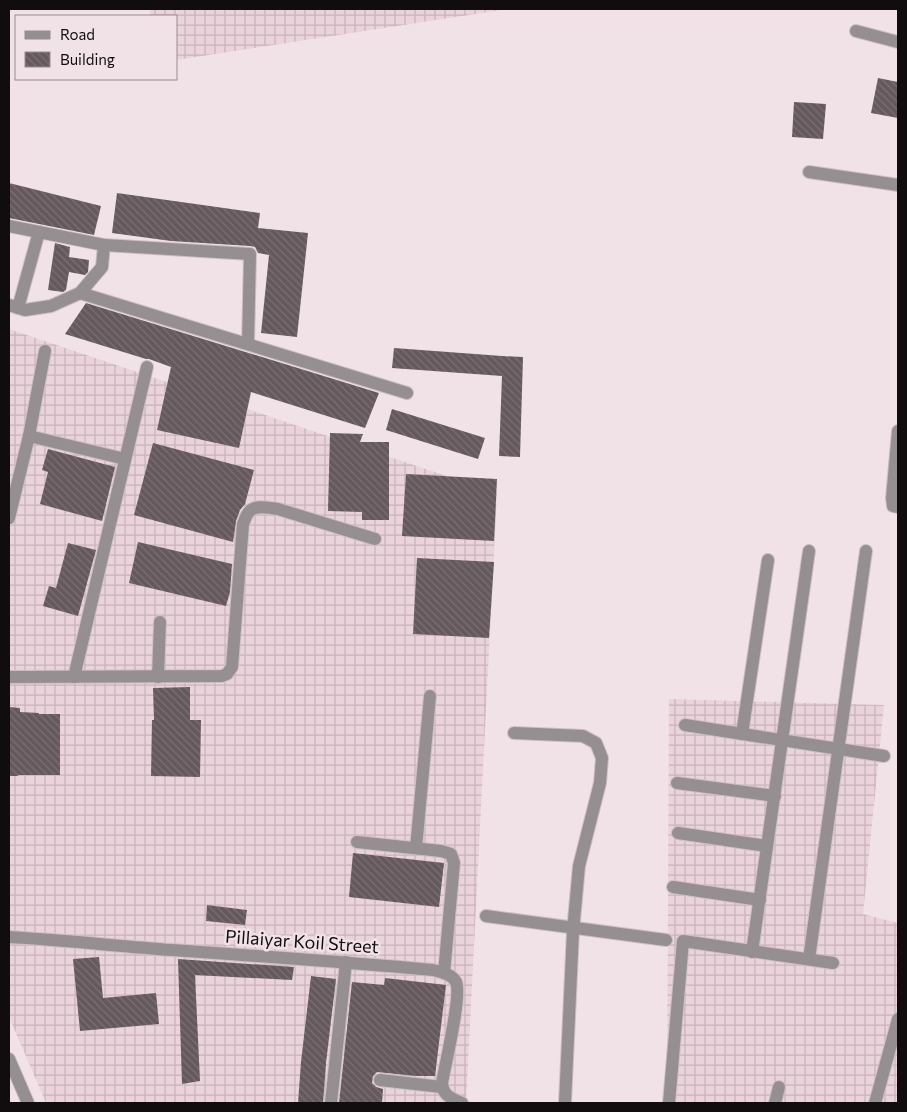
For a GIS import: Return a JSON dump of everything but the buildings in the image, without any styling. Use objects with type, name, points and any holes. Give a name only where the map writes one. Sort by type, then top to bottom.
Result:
[{"type":"street","points":[[856,31],[898,42]]},
{"type":"street","points":[[809,172],[898,185]]},
{"type":"street","points":[[9,226],[104,245],[250,254],[248,344]]},
{"type":"street","points":[[39,232],[14,306],[25,310],[51,306],[80,293],[102,267],[104,245]]},
{"type":"street","points":[[80,293],[407,393]]},
{"type":"street","points":[[9,518],[29,436],[45,351]]},
{"type":"street","points":[[74,677],[147,367]]},
{"type":"street","points":[[898,431],[892,498],[893,506],[898,507]]},
{"type":"street","points":[[29,436],[125,459]]},
{"type":"street","points":[[9,677],[222,676],[227,674],[232,667],[243,524],[253,508],[278,509],[375,539]]},
{"type":"street","points":[[752,952],[809,551]]},
{"type":"street","points":[[809,960],[866,551]]},
{"type":"street","points":[[742,734],[768,560]]},
{"type":"street","points":[[158,677],[160,622]]},
{"type":"street","points":[[416,848],[430,696]]},
{"type":"street","points":[[685,725],[884,756]]},
{"type":"street","points":[[514,733],[583,736],[596,743],[602,758],[600,782],[579,866],[573,928],[565,1103]]},
{"type":"street","points":[[678,783],[774,796]]},
{"type":"street","points":[[678,833],[767,846]]},
{"type":"street","points":[[358,842],[441,851],[451,854],[454,863],[444,973],[454,979],[458,988],[442,1095]]},
{"type":"street","points":[[673,887],[760,900]]},
{"type":"street","points":[[486,916],[666,940]]},
{"type":"street","name":"Pillaiyar Koil Street","points":[[9,937],[346,962],[433,970],[444,973]]},
{"type":"street","points":[[669,1103],[683,941],[833,963]]},
{"type":"street","points":[[331,1103],[346,962]]},
{"type":"street","points":[[875,1103],[898,1019]]},
{"type":"street","points":[[9,1059],[28,1103]]},
{"type":"street","points":[[380,1080],[442,1095],[462,1103]]},
{"type":"street","points":[[775,1103],[779,1087]]},
{"type":"shaded area","points":[[150,9],[508,9],[178,60],[178,15],[150,15]]},
{"type":"shaded area","points":[[9,329],[497,493],[466,1103],[46,1103],[9,1017]]},
{"type":"shaded area","points":[[669,699],[884,705],[863,914],[898,923],[898,1103],[667,1103]]}]
